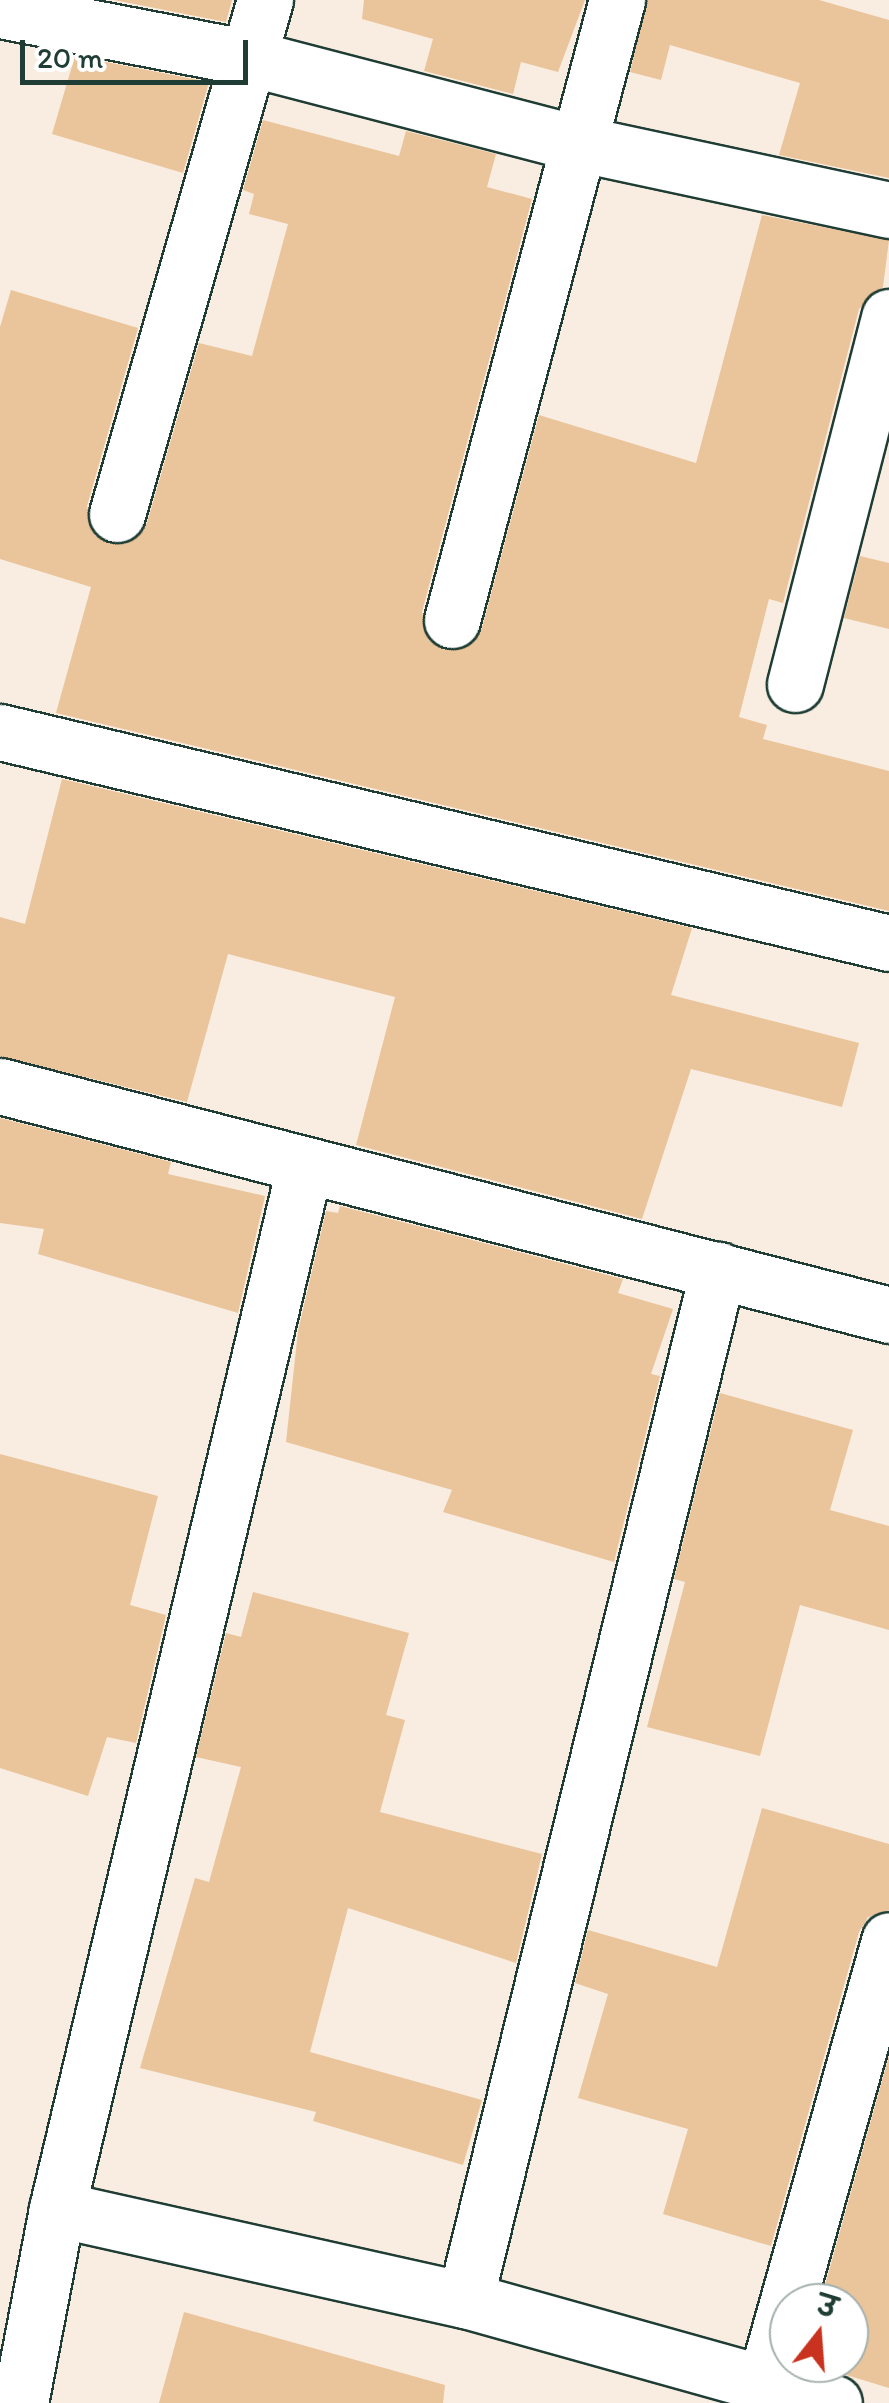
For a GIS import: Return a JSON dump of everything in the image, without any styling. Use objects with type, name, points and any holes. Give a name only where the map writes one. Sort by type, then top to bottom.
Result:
[{"type":"street","points":[[117,514],[266,0]]},
{"type":"street","points":[[452,620],[617,0]]},
{"type":"street","points":[[0,10],[250,58],[580,144],[889,210]]},
{"type":"street","points":[[795,684],[889,317]]},
{"type":"street","points":[[0,732],[889,943]]},
{"type":"street","points":[[0,1086],[889,1316]]},
{"type":"street","points":[[20,2403],[58,2209],[305,1165]]},
{"type":"street","points":[[465,2300],[718,1270]]},
{"type":"street","points":[[764,2386],[889,1940]]},
{"type":"street","points":[[58,2209],[465,2300],[834,2403]]},
{"type":"building","points":[[114,0],[232,0],[226,22]]},
{"type":"building","points":[[364,0],[585,0],[558,72],[521,62],[513,94],[424,71],[433,39],[362,19]]},
{"type":"building","points":[[647,0],[819,0],[889,20],[889,178],[779,155],[800,83],[670,45],[661,80],[630,72]]},
{"type":"building","points":[[75,56],[209,82],[183,173],[52,134]]},
{"type":"building","points":[[263,120],[399,156],[406,131],[496,154],[487,187],[532,199],[422,612],[429,641],[445,650],[473,643],[482,628],[539,415],[696,463],[762,215],[889,240],[883,287],[859,309],[783,603],[769,599],[739,717],[767,725],[763,739],[889,771],[889,911],[56,713],[91,587],[0,559],[0,327],[11,290],[138,328],[87,506],[95,536],[125,544],[147,523],[199,343],[252,356],[288,224],[249,214],[254,194],[243,190]]},
{"type":"building","points":[[860,556],[889,563],[889,629],[844,618]]},
{"type":"building","points":[[62,779],[692,928],[671,995],[859,1043],[842,1107],[691,1069],[642,1219],[356,1145],[395,997],[228,954],[187,1102],[0,1056],[0,917],[25,924]]},
{"type":"building","points":[[0,1118],[171,1162],[168,1174],[265,1196],[238,1313],[38,1254],[44,1229],[0,1223]]},
{"type":"building","points":[[340,1206],[623,1279],[618,1293],[673,1309],[651,1374],[660,1376],[614,1562],[443,1512],[452,1490],[286,1442],[298,1331],[326,1211],[338,1213]]},
{"type":"building","points":[[720,1393],[853,1430],[830,1510],[889,1526],[889,1630],[800,1605],[760,1756],[647,1727],[685,1582],[674,1579]]},
{"type":"building","points":[[0,1454],[158,1496],[130,1605],[166,1615],[136,1743],[107,1737],[88,1796],[0,1768]]},
{"type":"building","points":[[253,1592],[409,1633],[386,1715],[405,1720],[380,1812],[542,1854],[516,1963],[348,1908],[310,2052],[482,2100],[463,2165],[313,2121],[316,2112],[140,2068],[195,1878],[209,1882],[241,1767],[196,1757],[226,1633],[241,1637]]},
{"type":"building","points":[[762,1808],[889,1844],[889,1910],[868,1917],[859,1932],[771,2246],[663,2214],[688,2129],[578,2098],[608,1994],[575,1983],[588,1930],[717,1967]]},
{"type":"building","points":[[889,2056],[889,2388],[869,2382],[869,2283],[826,2283]]},
{"type":"building","points":[[184,2312],[445,2385],[443,2403],[159,2403]]}]
